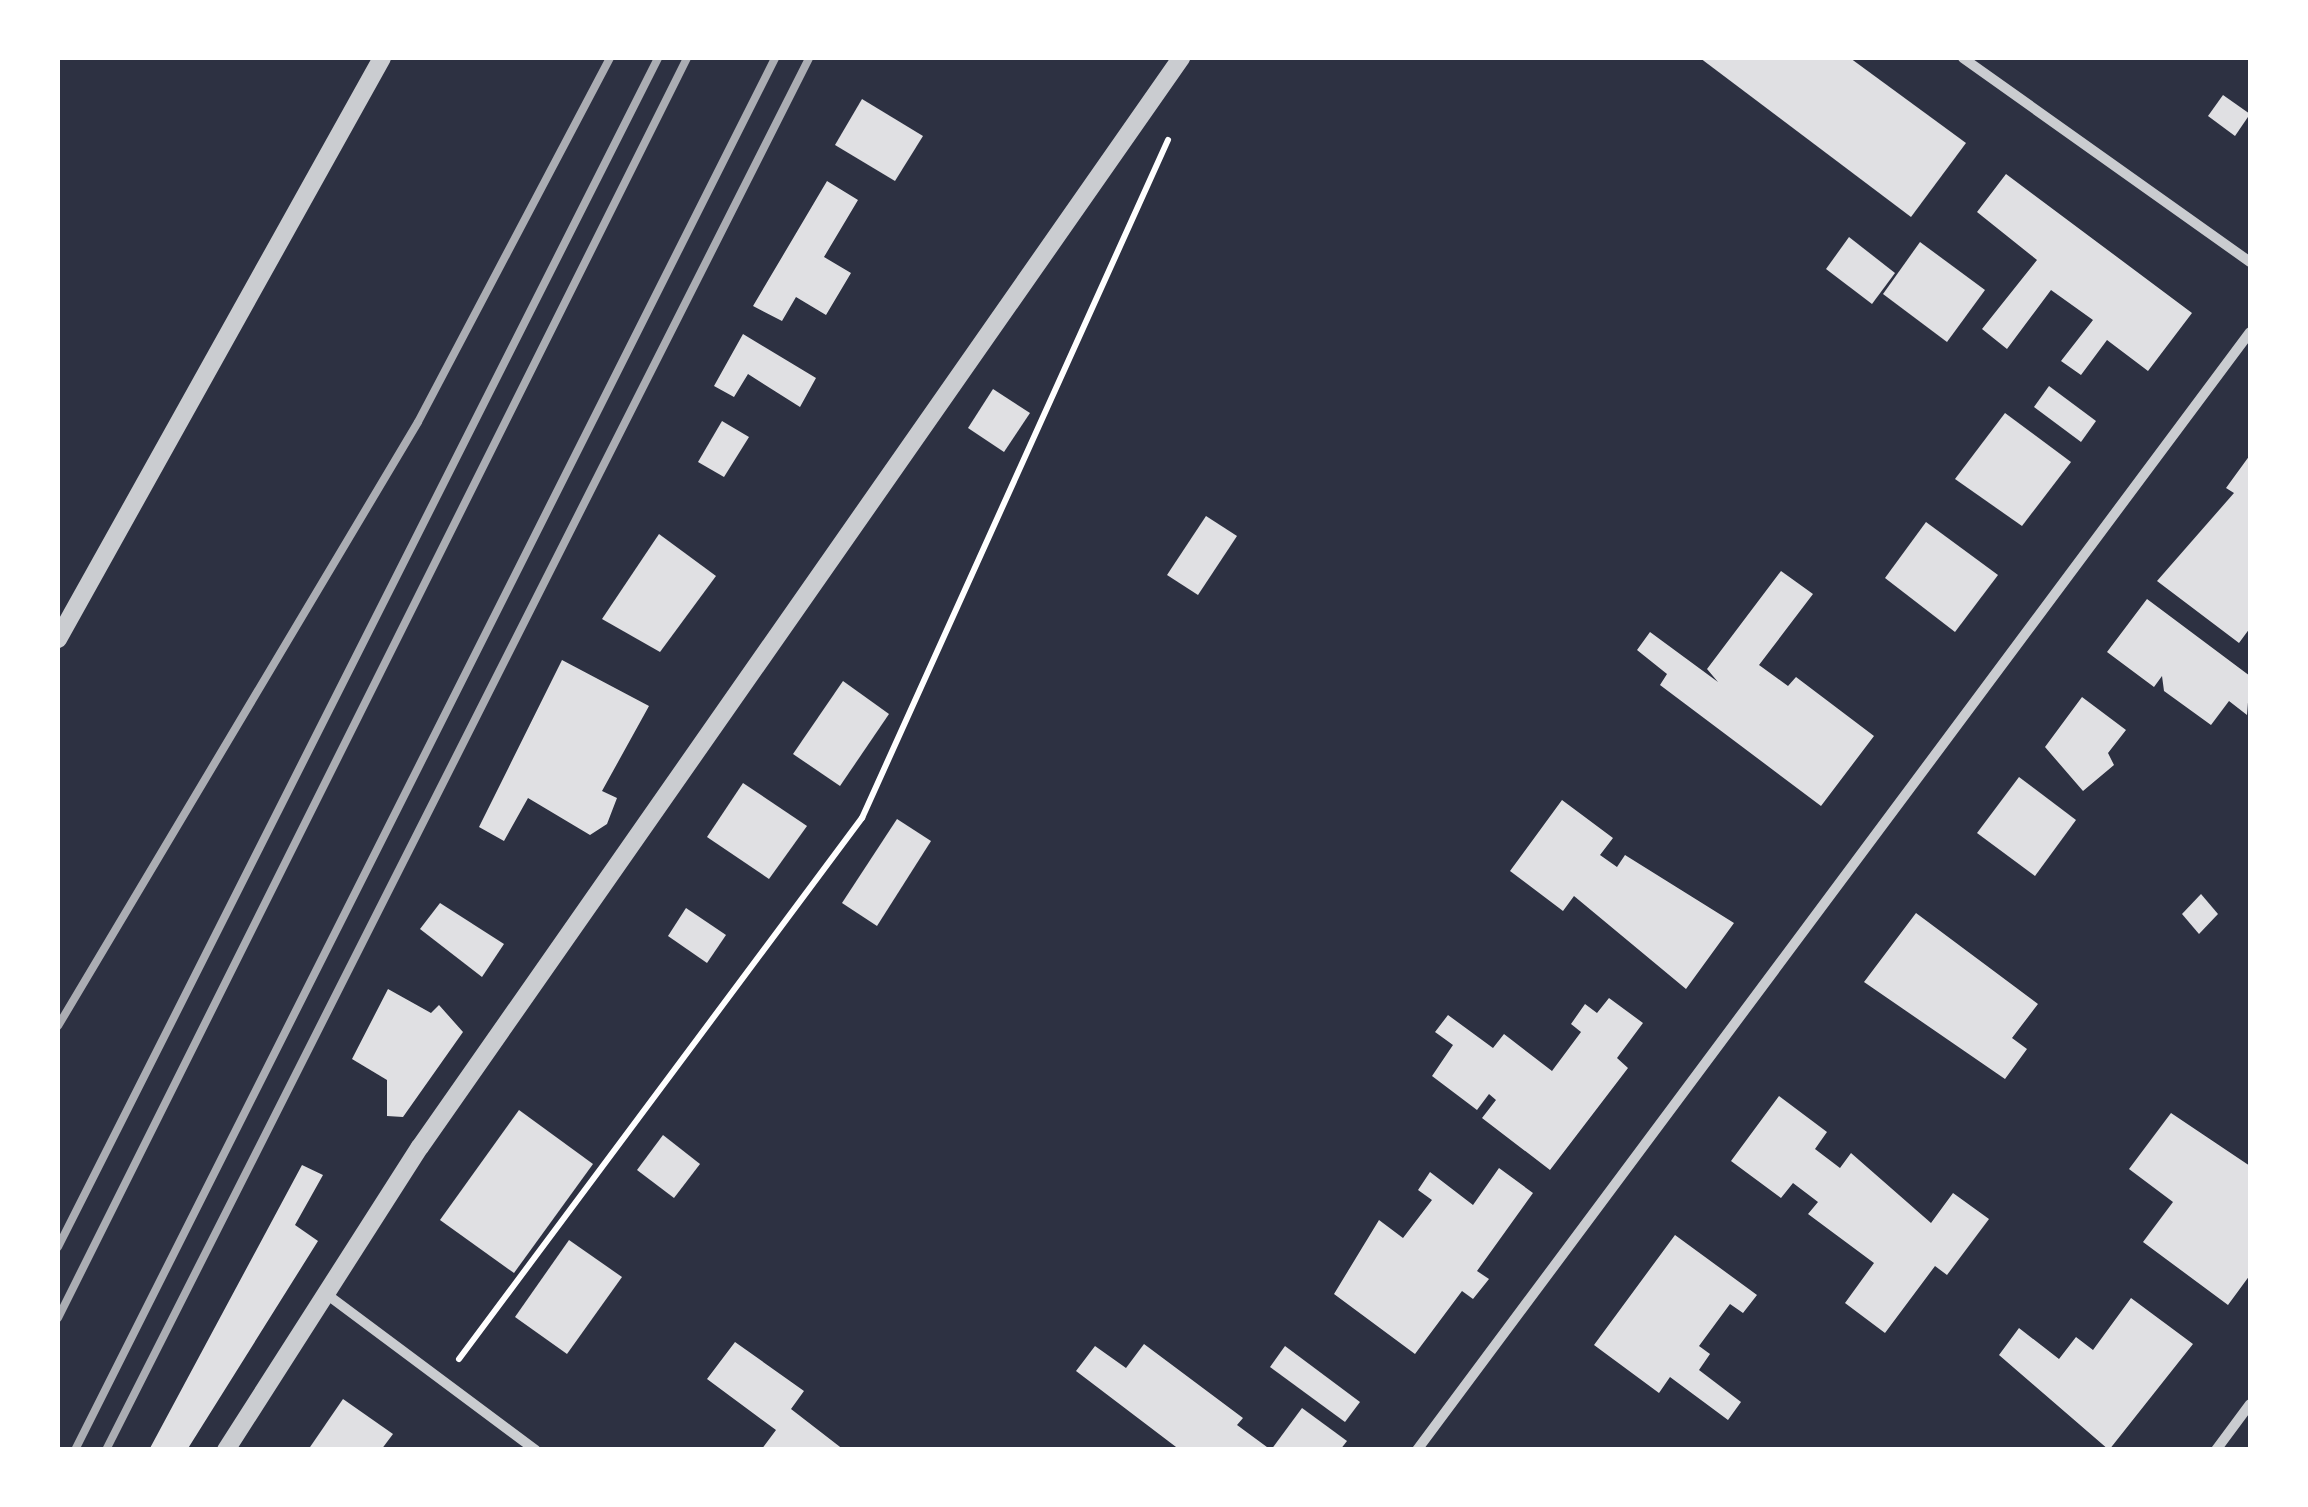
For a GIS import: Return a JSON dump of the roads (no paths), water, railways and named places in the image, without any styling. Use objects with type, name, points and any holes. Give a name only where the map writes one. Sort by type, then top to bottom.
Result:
[{"type":"street","points":[[58,639],[382,58]]},
{"type":"street","points":[[226,1450],[325,1293],[1181,58]]},
{"type":"street","points":[[1962,58],[2250,262]]},
{"type":"street","points":[[1416,1450],[2250,332]]},
{"type":"street","points":[[325,1293],[536,1450]]},
{"type":"street","points":[[2216,1450],[2250,1404]]},
{"type":"railway","points":[[58,1026],[418,422],[610,58]]},
{"type":"railway","points":[[58,1247],[658,58]]},
{"type":"railway","points":[[58,1318],[687,58]]},
{"type":"railway","points":[[75,1450],[775,58]]},
{"type":"railway","points":[[106,1450],[809,58]]}]
